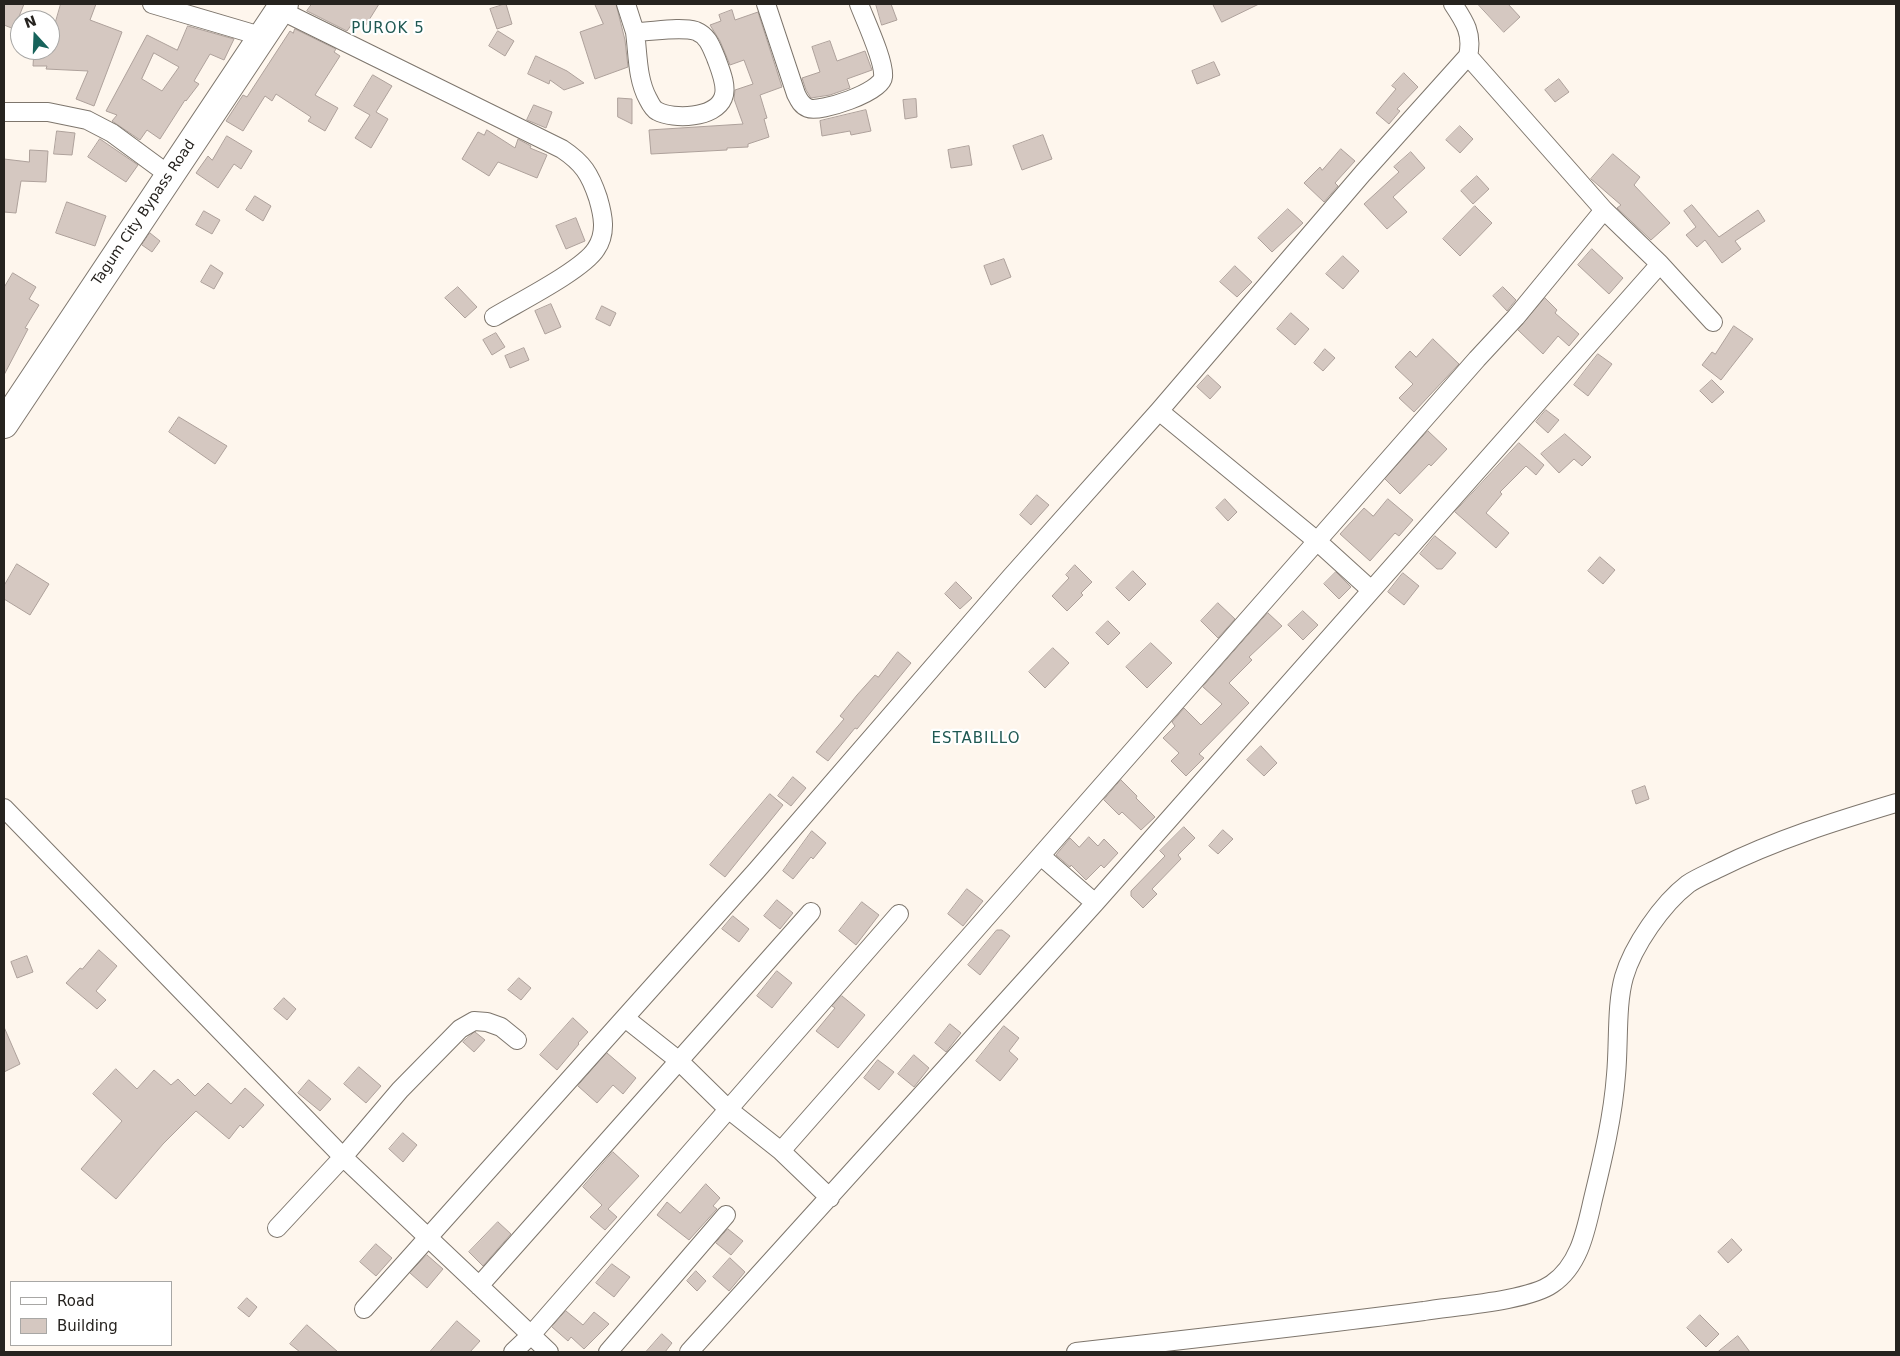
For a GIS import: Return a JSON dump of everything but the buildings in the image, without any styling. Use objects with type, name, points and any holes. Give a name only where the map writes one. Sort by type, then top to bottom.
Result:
[{"type":"main road","name":"Tagum City Bypass Road","points":[[4,424],[169,175],[264,37],[282,7]]},
{"type":"street","points":[[152,4],[264,37]]},
{"type":"street","points":[[626,4],[635,32],[641,78],[647,99],[655,110],[668,115],[688,116],[703,114],[718,107],[724,97],[724,85],[706,36],[695,31],[684,30],[635,32]]},
{"type":"street","points":[[766,4],[796,94],[802,104],[810,109],[826,107],[867,92],[879,86],[884,78],[882,66],[860,4]]},
{"type":"street","points":[[364,1309],[429,1239],[757,870],[1010,578],[1159,411],[1363,173],[1468,56],[1471,44],[1468,30],[1454,4]]},
{"type":"street","points":[[282,7],[562,149],[577,159],[588,172],[603,213],[603,234],[596,250],[576,268],[494,317]]},
{"type":"street","points":[[1468,56],[1604,210],[1660,264],[1713,322]]},
{"type":"street","points":[[4,112],[48,112],[86,120],[112,134],[169,175]]},
{"type":"street","points":[[781,1151],[1476,359],[1516,317],[1604,210]]},
{"type":"street","points":[[689,1352],[1095,903],[1660,264]]},
{"type":"street","points":[[1159,411],[1317,541],[1371,590]]},
{"type":"street","points":[[1076,1352],[1490,1302],[1526,1295],[1551,1286],[1569,1268],[1583,1240],[1606,1142],[1616,1076],[1624,979],[1637,946],[1661,911],[1688,884],[1743,856],[1840,820],[1896,803]]},
{"type":"street","points":[[4,808],[343,1157],[549,1352]]},
{"type":"street","points":[[1041,856],[1095,903]]},
{"type":"street","points":[[479,1286],[811,912]]},
{"type":"street","points":[[513,1352],[531,1335],[899,914]]},
{"type":"street","points":[[625,1018],[678,1060],[728,1109],[781,1151],[830,1198]]},
{"type":"street","points":[[276,1228],[343,1157],[400,1090],[460,1029],[474,1021],[487,1022],[501,1027],[517,1040]]},
{"type":"street","points":[[608,1352],[726,1215]]},
{"type":"district","name":"PUROK 5","points":[[388,29]]},
{"type":"district","name":"ESTABILLO","points":[[976,739]]}]
